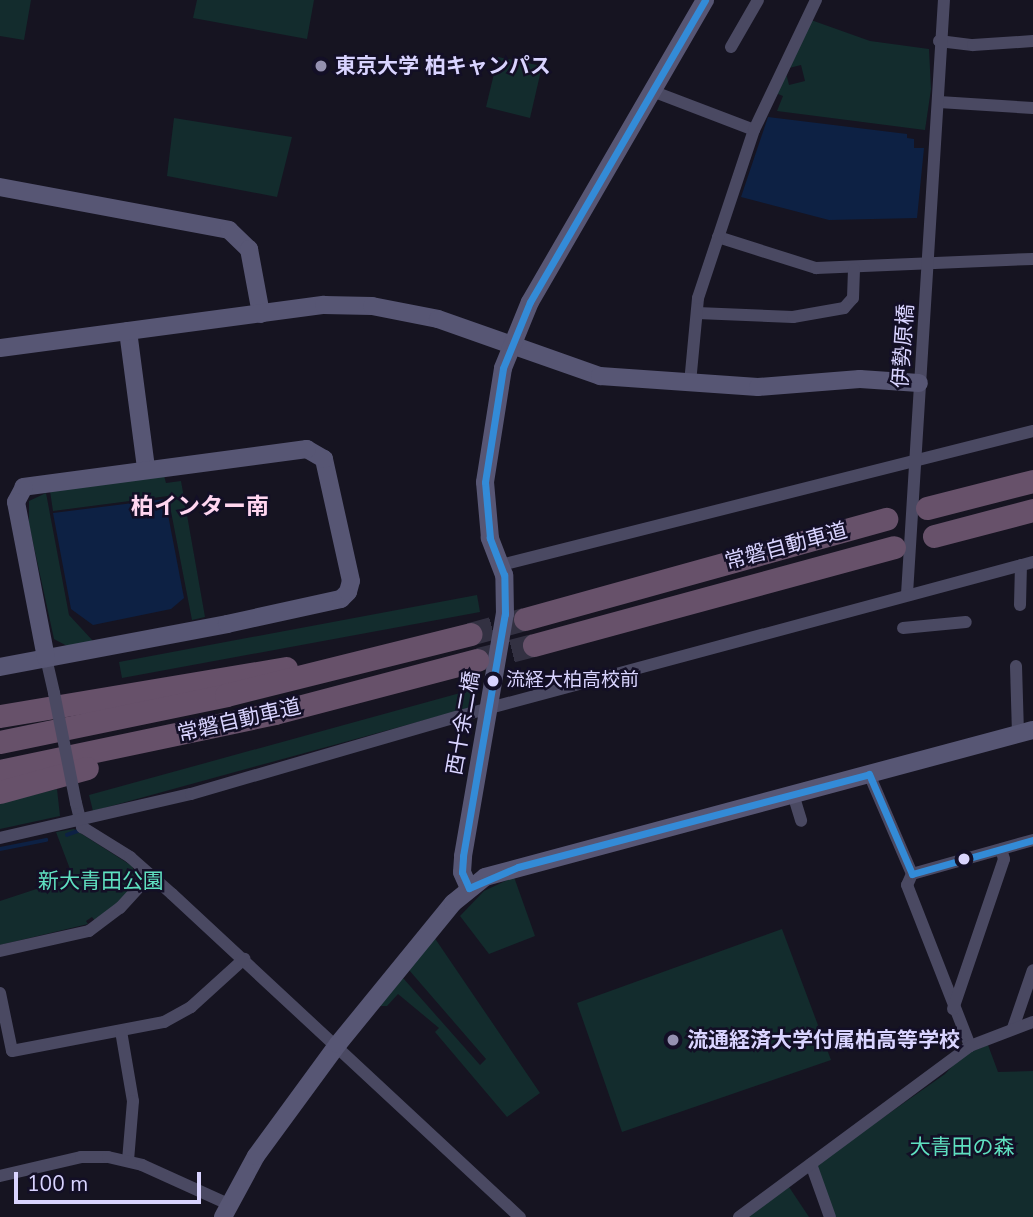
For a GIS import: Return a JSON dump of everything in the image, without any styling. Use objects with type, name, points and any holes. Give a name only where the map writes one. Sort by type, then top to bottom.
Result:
[{"type":"highway","points":[[927,508],[1033,481]]},
{"type":"highway","points":[[934,536],[1033,510]]},
{"type":"highway","name":"常磐自動車道","points":[[525,619],[886,519]]},
{"type":"highway","name":"常磐自動車道","points":[[534,645],[894,547]]},
{"type":"highway","name":"常磐自動車道","points":[[0,742],[226,695],[470,634]]},
{"type":"highway","points":[[0,716],[217,676],[383,656]]},
{"type":"highway","name":"常磐自動車道","points":[[0,771],[275,713],[477,660]]},
{"type":"highway","points":[[0,792],[275,713]]},
{"type":"street","name":"西十余二橋","points":[[469,888],[462,872],[463,856],[505,614],[502,565],[490,538],[485,472],[493,411],[510,347],[530,302],[705,0]]},
{"type":"street","points":[[731,47],[758,0]]},
{"type":"street","points":[[690,383],[697,313],[718,237],[754,130],[816,0]]},
{"type":"street","name":"伊勢原橋","points":[[907,594],[939,102],[939,41],[944,0]]},
{"type":"street","points":[[939,41],[973,45],[1033,41]]},
{"type":"street","points":[[652,91],[754,130]]},
{"type":"street","points":[[939,102],[1033,108]]},
{"type":"street","points":[[0,187],[229,230],[249,249],[261,314]]},
{"type":"street","points":[[718,237],[816,268],[854,269],[1033,259]]},
{"type":"street","points":[[697,313],[793,317],[844,309],[853,298],[854,269]]},
{"type":"street","points":[[0,348],[324,306],[395,309],[438,319],[510,347],[600,376],[758,387],[860,379],[919,383]]},
{"type":"street","points":[[128,331],[146,468]]},
{"type":"street","points":[[502,565],[1033,431]]},
{"type":"street","points":[[0,667],[46,658],[330,603],[348,592],[351,581],[324,459],[318,452],[307,449],[146,468],[40,483],[19,492],[16,502],[46,658],[80,821],[91,834],[130,857],[244,959],[338,1044],[445,1151],[520,1217]]},
{"type":"street","points":[[0,838],[191,794],[1027,563],[1020,605]]},
{"type":"street","points":[[903,628],[966,622]]},
{"type":"street","points":[[0,1177],[81,1157],[128,1161],[225,1211],[256,1156],[338,1044],[469,888],[518,867],[1026,732],[1016,666]]},
{"type":"street","points":[[869,774],[912,874],[907,885],[953,1009],[970,1046]]},
{"type":"street","points":[[793,794],[801,821]]},
{"type":"street","points":[[912,874],[1033,840]]},
{"type":"street","points":[[953,1009],[1004,859],[1001,849]]},
{"type":"street","points":[[0,951],[89,931],[120,908],[150,875]]},
{"type":"street","points":[[0,993],[6,1053],[164,1022],[191,1007],[244,959]]},
{"type":"street","points":[[1013,1028],[1033,970]]},
{"type":"street","points":[[739,1217],[970,1046],[1033,1022]]},
{"type":"street","points":[[121,1031],[133,1101],[128,1161]]},
{"type":"street","points":[[811,1164],[830,1217]]},
{"type":"green space","points":[[0,0],[31,0],[24,40],[0,36]]},
{"type":"green space","points":[[197,0],[314,0],[307,39],[193,18]]},
{"type":"green space","points":[[811,20],[870,41],[929,49],[931,89],[925,130],[777,111],[783,96],[773,92],[785,69]],"holes":[[[801,65],[805,81],[789,85],[785,69]]]},
{"type":"green space","points":[[498,57],[542,66],[530,118],[486,107]]},
{"type":"green space","points":[[174,118],[292,137],[277,197],[167,176]]},
{"type":"green space","points":[[163,472],[166,483],[181,481],[205,617],[192,620],[168,496],[53,511],[50,491]]},
{"type":"green space","points":[[46,493],[69,615],[93,641],[69,647],[54,639],[29,524],[29,501]]},
{"type":"green space","points":[[477,595],[480,612],[122,678],[119,662]]},
{"type":"green space","points":[[471,690],[476,706],[93,811],[89,795]]},
{"type":"green space","points":[[57,789],[60,816],[0,829],[0,803]]},
{"type":"green space","name":"新大青田公園","points":[[74,829],[132,866],[138,880],[120,902],[95,921],[92,917],[86,921],[88,924],[0,945],[0,901],[73,877],[56,832]]},
{"type":"green space","points":[[514,877],[535,936],[489,954],[460,916],[484,891]]},
{"type":"green space","points":[[782,929],[831,1060],[622,1132],[577,1003]]},
{"type":"green space","points":[[434,937],[540,1093],[507,1117],[435,1032],[439,1028],[398,994],[387,1006],[380,1006],[403,978],[480,1065],[486,1059],[409,970]]},
{"type":"green space","name":"大青田の森","points":[[988,1045],[998,1072],[1033,1071],[1033,1217],[834,1217],[817,1164],[945,1074],[963,1055]]},
{"type":"green space","points":[[789,1187],[809,1217],[747,1217]]},
{"type":"water","points":[[768,117],[907,134],[907,138],[914,139],[914,148],[924,148],[917,218],[829,220],[741,197]]},
{"type":"water","points":[[165,499],[184,598],[171,609],[93,625],[71,609],[53,513]]},
{"type":"waterway","points":[[67,835],[78,831]]},
{"type":"waterway","points":[[0,849],[46,840]]},
{"type":"tunnel","points":[[470,634],[525,619]]},
{"type":"tunnel","points":[[479,659],[534,645]]},
{"type":"transit line","points":[[469,888],[462,872],[463,856],[505,614],[504,575],[490,538],[485,482],[503,368],[530,302],[705,0]]},
{"type":"transit line","points":[[869,774],[912,874]]},
{"type":"transit line","points":[[469,888],[518,867],[869,774]]},
{"type":"transit line","points":[[912,874],[1033,840]]},
{"type":"place","name":"東京大学 柏キャンパス","points":[[321,66]]},
{"type":"place","name":"流経大柏高校前","points":[[493,681]]},
{"type":"place","name":"流通経済大学付属柏高等学校","points":[[673,1040]]},
{"type":"district","name":"柏インター南","points":[[200,507]]}]
